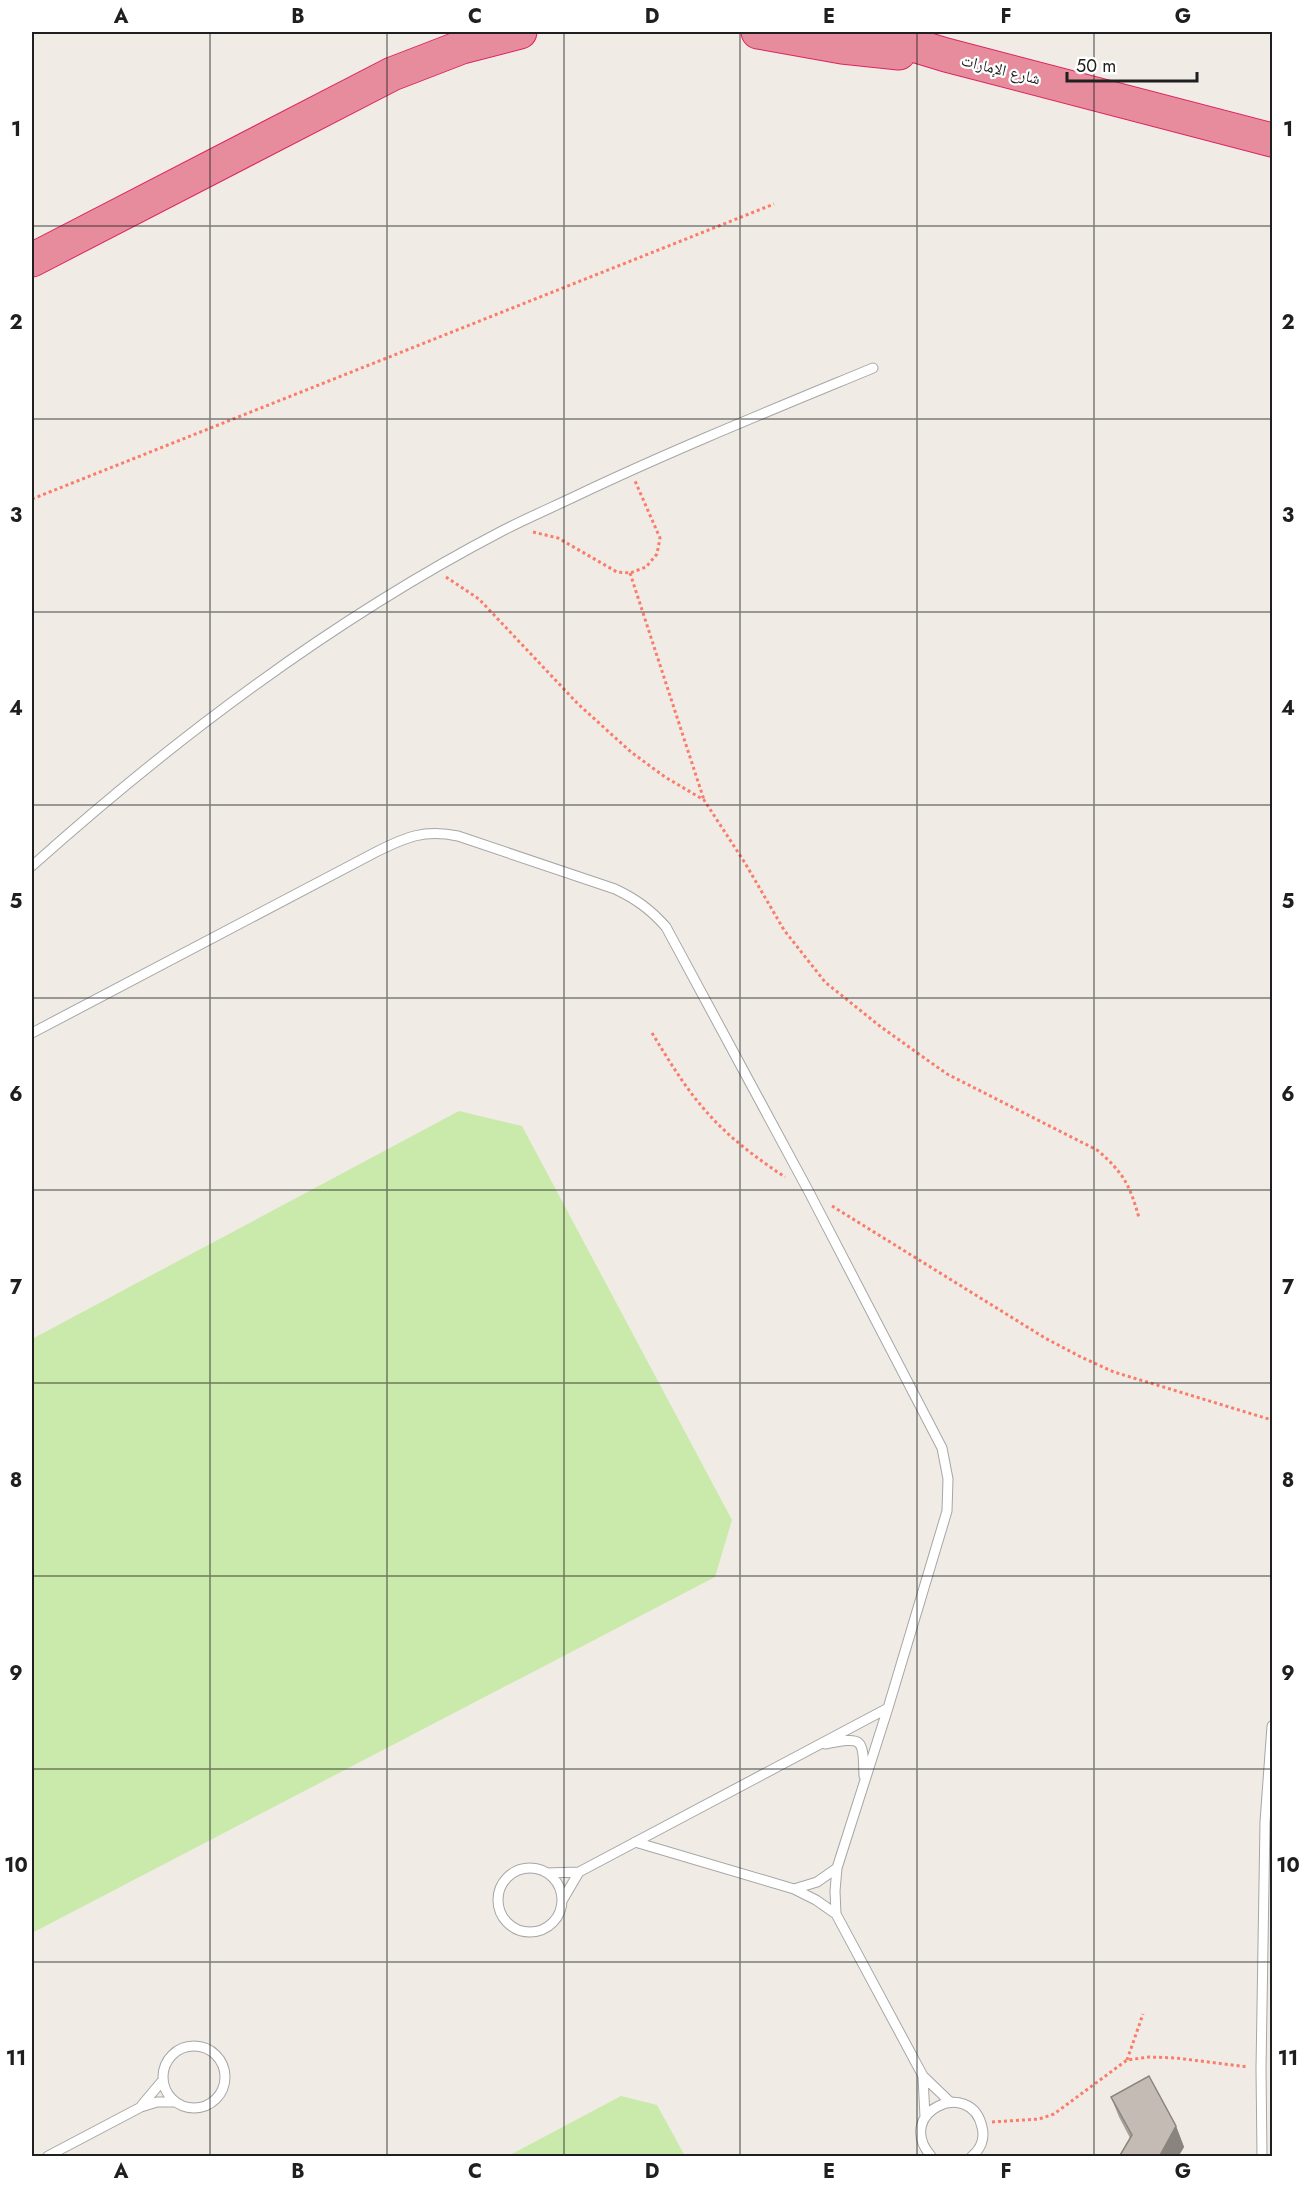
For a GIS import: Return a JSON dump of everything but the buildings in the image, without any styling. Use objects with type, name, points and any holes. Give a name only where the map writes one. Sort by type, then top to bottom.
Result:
[{"type":"highway","points":[[32,260],[392,74],[462,47],[520,32]]},
{"type":"highway","points":[[758,32],[876,51],[946,55]]},
{"type":"highway","name":"شارع الإمارات","points":[[870,32],[946,55],[1272,140]]},
{"type":"lane","points":[[32,866],[137,777],[251,689],[380,600],[504,530],[630,471],[873,368]]},
{"type":"lane","points":[[32,1033],[399,840],[418,834],[438,832],[458,836],[615,889],[636,898],[666,927],[809,1192],[942,1448],[948,1479],[946,1511],[888,1708],[837,1869],[835,1891],[836,1914],[923,2076],[950,2102]]},
{"type":"lane","points":[[579,1872],[562,1900],[556,1919],[549,1927],[530,1933],[520,1931],[504,1920],[497,1901],[502,1882],[518,1869],[528,1868],[547,1873],[579,1872],[888,1708]]},
{"type":"lane","points":[[1262,2157],[1265,1822],[1272,1726]]},
{"type":"lane","points":[[814,1746],[854,1740],[859,1742],[863,1747],[864,1784]]},
{"type":"lane","points":[[635,1842],[794,1889],[816,1900],[836,1914]]},
{"type":"lane","points":[[794,1889],[817,1882],[837,1869]]},
{"type":"lane","points":[[547,1873],[558,1885],[562,1900]]},
{"type":"lane","points":[[48,2157],[141,2107],[157,2102],[174,2102],[192,2109],[212,2104],[224,2088],[224,2068],[219,2059],[203,2047],[183,2048],[168,2061],[163,2079],[141,2107]]},
{"type":"lane","points":[[923,2076],[925,2117]]},
{"type":"lane","points":[[163,2079],[174,2102]]},
{"type":"lane","points":[[931,2157],[924,2148],[921,2127],[931,2109],[950,2102],[969,2107],[982,2124],[982,2143],[972,2157]]},
{"type":"path","points":[[32,499],[774,204]]},
{"type":"path","points":[[504,530],[548,534],[617,572],[630,573],[646,567],[657,555],[660,538],[655,522],[630,471]]},
{"type":"path","points":[[431,570],[453,580],[479,598],[578,704],[631,752],[665,777],[704,800]]},
{"type":"path","points":[[630,573],[704,800],[745,863],[784,930],[825,982],[881,1027],[947,1074],[1097,1150],[1116,1166],[1131,1189],[1140,1218]]},
{"type":"path","points":[[652,1033],[677,1074],[704,1110],[736,1141],[771,1168],[809,1192],[1045,1338],[1079,1356],[1114,1372],[1272,1420]]},
{"type":"path","points":[[1127,2060],[1143,2014]]},
{"type":"path","points":[[982,2124],[1039,2119],[1054,2114],[1127,2060],[1149,2057],[1176,2058],[1261,2069]]},
{"type":"green space","points":[[459,1111],[522,1126],[732,1520],[715,1577],[32,1933],[32,1339]]},
{"type":"green space","points":[[621,2096],[657,2105],[685,2156],[508,2156]]}]
